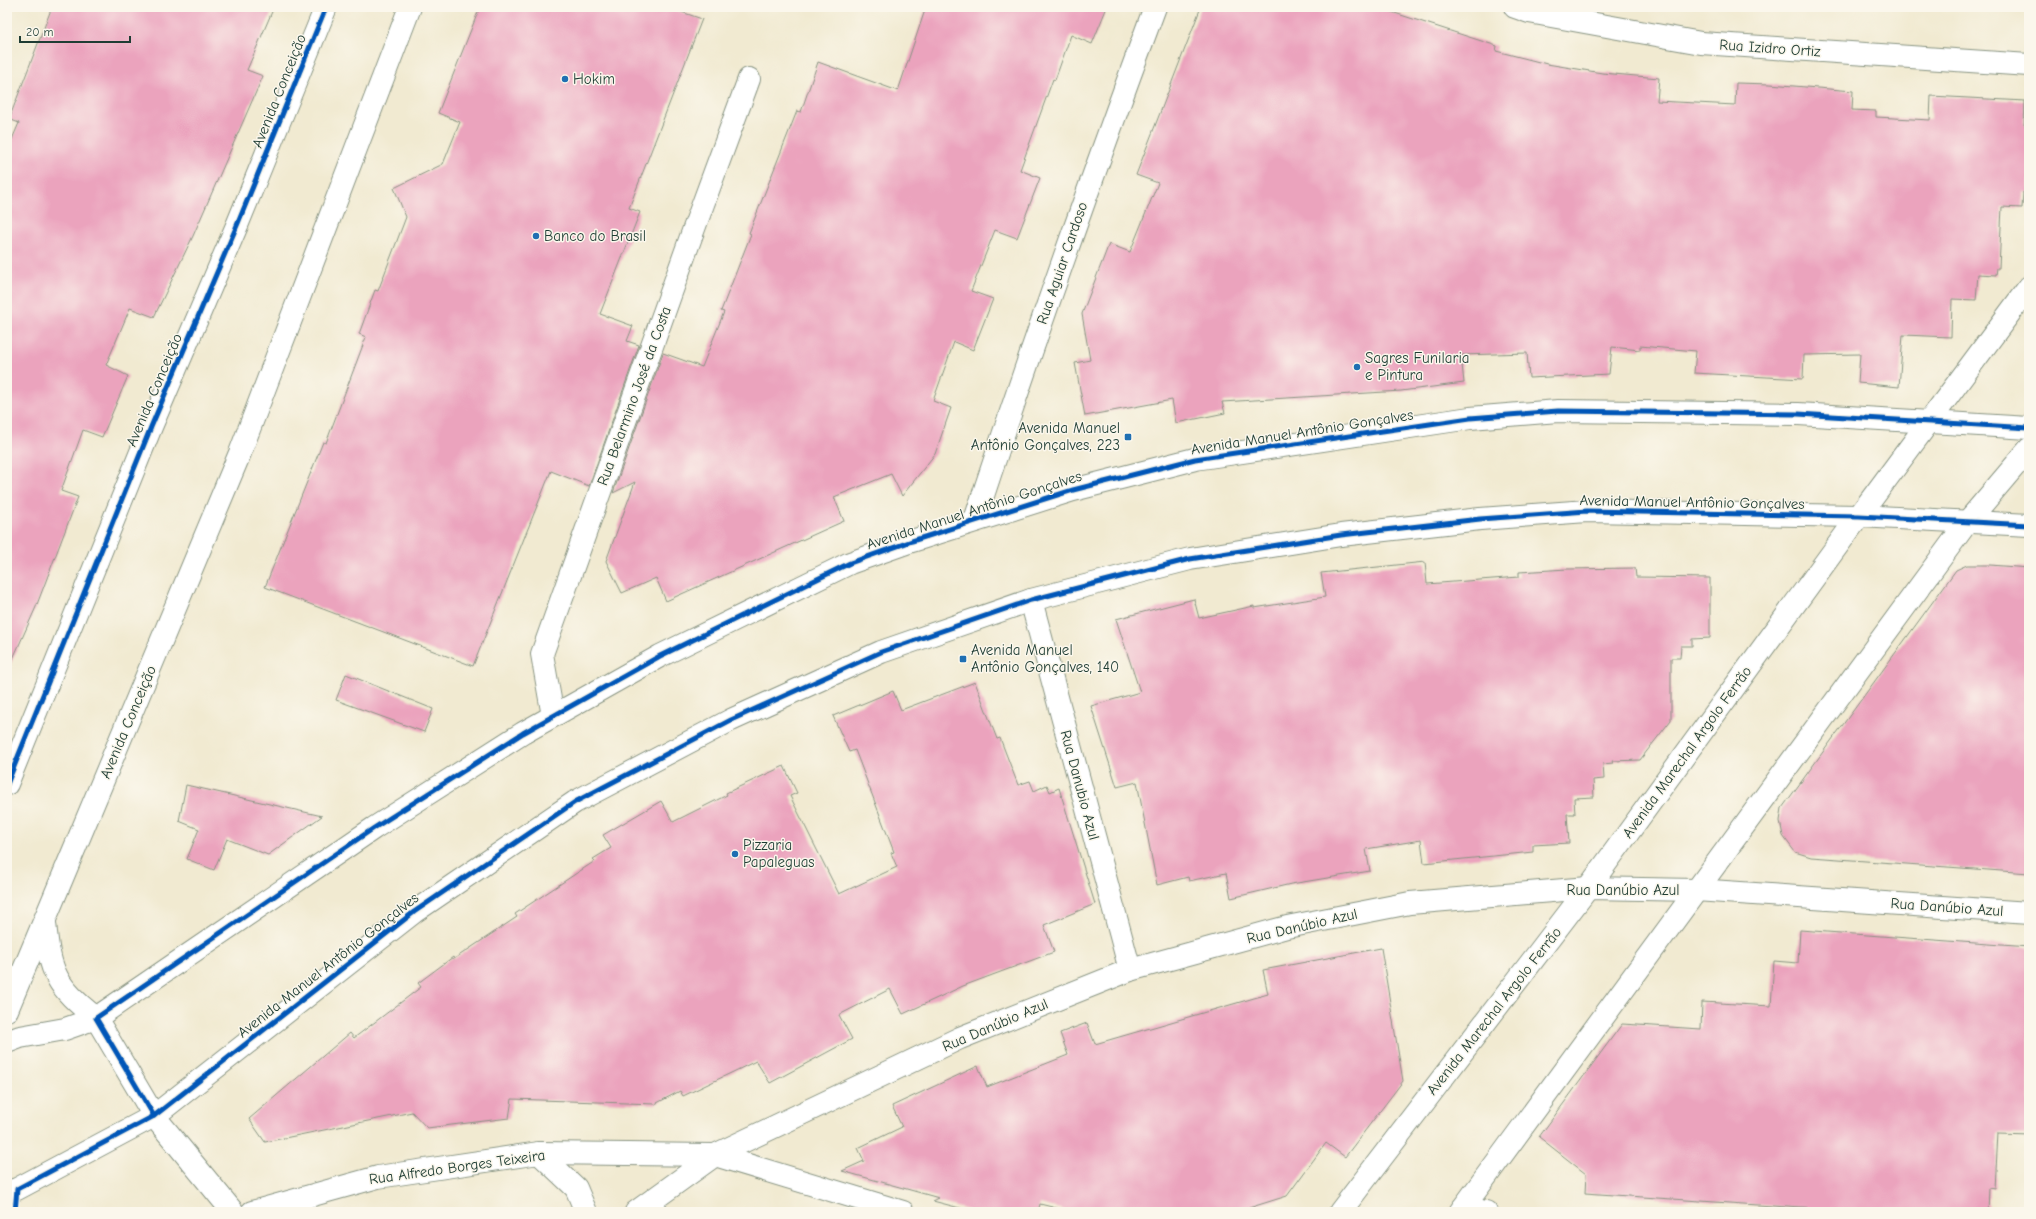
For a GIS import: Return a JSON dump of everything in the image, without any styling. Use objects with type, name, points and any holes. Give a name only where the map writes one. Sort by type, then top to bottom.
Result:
[{"type":"street","name":"Avenida Conceição","points":[[7,784],[150,427],[238,223],[326,7]]},
{"type":"street","name":"Avenida Conceição","points":[[7,1010],[240,453],[410,7]]},
{"type":"street","name":"Rua Aguiar Cardoso","points":[[975,520],[1062,263],[1155,7]]},
{"type":"street","name":"Rua Izidro Ortiz","points":[[1515,7],[1529,12],[1701,43],[2029,65]]},
{"type":"street","name":"Rua Belarmino José da Costa","points":[[553,716],[542,654],[749,79]]},
{"type":"street","name":"Avenida Marechal Argolo Ferrão","points":[[1340,1212],[1588,888],[1859,516],[2029,287]]},
{"type":"street","name":"Avenida Manuel Antônio Gonçalves","points":[[7,1042],[20,1037],[65,1029],[96,1018],[374,828],[553,716],[660,656],[850,563],[975,520],[1073,490],[1195,459],[1470,418],[1558,411],[1798,414],[2029,428]]},
{"type":"street","points":[[1461,1210],[1968,521],[2029,448]]},
{"type":"street","name":"Avenida Manuel Antônio Gonçalves","points":[[7,1192],[16,1189],[154,1116],[414,912],[575,802],[731,720],[881,652],[1031,600],[1190,560],[1341,535],[1480,519],[1587,511],[1859,516],[2029,525]]},
{"type":"street","name":"Rua Danubio Azul","points":[[1031,600],[1130,970]]},
{"type":"street","name":"Rua Danúbio Azul","points":[[636,1212],[714,1155],[960,1038],[1130,970],[1287,927],[1410,903],[1588,888],[1696,890],[2029,913]]},
{"type":"street","points":[[45,920],[48,951],[53,972],[75,1001],[96,1018],[154,1116],[233,1212]]},
{"type":"street","points":[[539,1153],[576,1188],[586,1212]]},
{"type":"street","name":"Rua Alfredo Borges Teixeira","points":[[252,1212],[378,1177],[539,1153],[714,1155]]},
{"type":"street","points":[[714,1155],[903,1212]]},
{"type":"street","points":[[1461,1210],[1486,1212]]},
{"type":"building","points":[[52,7],[274,7],[247,70],[263,76],[193,236],[154,317],[130,308],[106,365],[128,376],[102,437],[83,430],[61,491],[78,497],[36,607],[7,672],[7,151],[19,123],[9,119]]},
{"type":"building","points":[[480,7],[667,7],[702,19],[629,208],[640,212],[600,314],[633,326],[627,341],[639,345],[589,486],[551,471],[473,666],[265,587],[323,442],[326,443],[366,337],[359,334],[375,290],[378,291],[406,217],[394,188],[443,164],[460,122],[438,113]]},
{"type":"building","points":[[926,7],[1107,7],[1092,44],[1071,35],[1055,80],[1053,79],[1020,170],[1040,178],[1017,238],[995,230],[971,291],[993,299],[973,350],[954,342],[933,401],[951,408],[935,454],[902,496],[891,474],[834,497],[844,521],[666,601],[656,578],[622,593],[606,561],[635,482],[613,493],[663,353],[702,367],[724,312],[721,311],[751,234],[749,233],[797,111],[801,112],[818,62],[898,91]]},
{"type":"building","points":[[1201,7],[1376,7],[1497,46],[1496,51],[1547,64],[1602,73],[1659,78],[1657,101],[1735,105],[1736,83],[1770,84],[1853,91],[1852,110],[1876,111],[1876,117],[1930,120],[1931,96],[2025,101],[2024,125],[2029,125],[2029,193],[2023,192],[2022,208],[2002,207],[1999,268],[1997,268],[1996,275],[1978,274],[1976,300],[1952,299],[1951,337],[1903,335],[1899,387],[1858,383],[1860,354],[1804,355],[1803,379],[1694,373],[1696,351],[1640,346],[1640,350],[1612,347],[1609,374],[1529,378],[1527,353],[1461,355],[1464,383],[1401,391],[1222,402],[1225,413],[1176,423],[1172,400],[1085,416],[1075,363],[1090,360],[1082,314],[1109,244],[1130,252],[1158,183],[1136,175]]},
{"type":"building","points":[[1425,562],[1427,584],[1519,577],[1519,572],[1567,569],[1635,568],[1636,577],[1710,578],[1710,638],[1692,639],[1692,646],[1681,646],[1680,658],[1671,658],[1671,720],[1640,760],[1612,761],[1613,763],[1603,764],[1604,779],[1593,780],[1594,797],[1574,798],[1575,814],[1567,814],[1569,843],[1533,845],[1533,852],[1424,863],[1421,840],[1366,849],[1370,871],[1291,884],[1231,898],[1226,873],[1189,881],[1188,877],[1157,885],[1137,782],[1117,787],[1091,706],[1140,692],[1116,619],[1194,599],[1199,618],[1254,606],[1254,608],[1325,597],[1321,573]]},
{"type":"building","points":[[1967,565],[2029,568],[2029,873],[1811,857],[1795,852],[1783,836],[1780,821],[1782,808],[1956,570]]},
{"type":"building","points":[[346,674],[433,709],[424,732],[336,700]]},
{"type":"building","points":[[975,682],[997,739],[1000,738],[1018,785],[1030,781],[1034,791],[1047,785],[1050,792],[1059,788],[1095,904],[1044,925],[1054,952],[963,986],[903,1014],[890,989],[839,1015],[852,1039],[770,1083],[756,1061],[683,1096],[680,1091],[655,1104],[512,1099],[509,1118],[427,1128],[412,1112],[265,1142],[249,1119],[350,1033],[354,1038],[421,987],[418,983],[453,957],[454,959],[517,917],[515,914],[595,861],[593,859],[611,848],[603,835],[661,801],[673,822],[727,795],[726,793],[784,766],[797,793],[790,796],[839,894],[897,867],[891,853],[894,852],[855,750],[849,752],[833,716],[893,691],[901,710]]},
{"type":"building","points":[[186,785],[322,816],[268,855],[227,839],[214,870],[187,859],[199,829],[179,821]]},
{"type":"building","points":[[1800,930],[2029,947],[2029,1134],[1998,1133],[1995,1189],[1989,1188],[1988,1212],[1859,1212],[1585,1193],[1586,1174],[1539,1137],[1622,1024],[1701,1029],[1702,1002],[1771,1006],[1774,961],[1798,963]]},
{"type":"building","points":[[1381,948],[1403,1081],[1345,1157],[1326,1143],[1287,1196],[1236,1212],[1072,1212],[1040,1204],[1038,1212],[975,1212],[933,1201],[939,1198],[842,1171],[864,1161],[858,1148],[902,1127],[892,1106],[978,1066],[987,1087],[1068,1055],[1060,1033],[1087,1023],[1095,1044],[1268,994],[1263,970]]},
{"type":"cycle path","points":[[7,784],[151,427],[238,223],[326,7]]},
{"type":"cycle path","points":[[154,1116],[96,1018],[374,828],[523,733],[660,656],[850,563],[912,541],[1073,490],[1195,459],[1470,418],[1558,411],[1798,414],[2029,428]]},
{"type":"cycle path","points":[[15,1212],[17,1189],[154,1116],[414,912],[575,802],[731,720],[881,652],[1031,600],[1190,559],[1341,535],[1480,519],[1587,511],[1859,516],[2029,525]]},
{"type":"place","name":"Hokim","points":[[565,79]]},
{"type":"place","name":"Banco do Brasil","points":[[536,236]]},
{"type":"place","name":"Sagres Funilaria e Pintura","points":[[1357,367]]},
{"type":"place","name":"Avenida Manuel Antônio Gonçalves, 223","points":[[1128,437]]},
{"type":"place","name":"Avenida Manuel Antônio Gonçalves, 140","points":[[963,659]]},
{"type":"place","name":"Pizzaria Papaleguas","points":[[735,854]]}]
